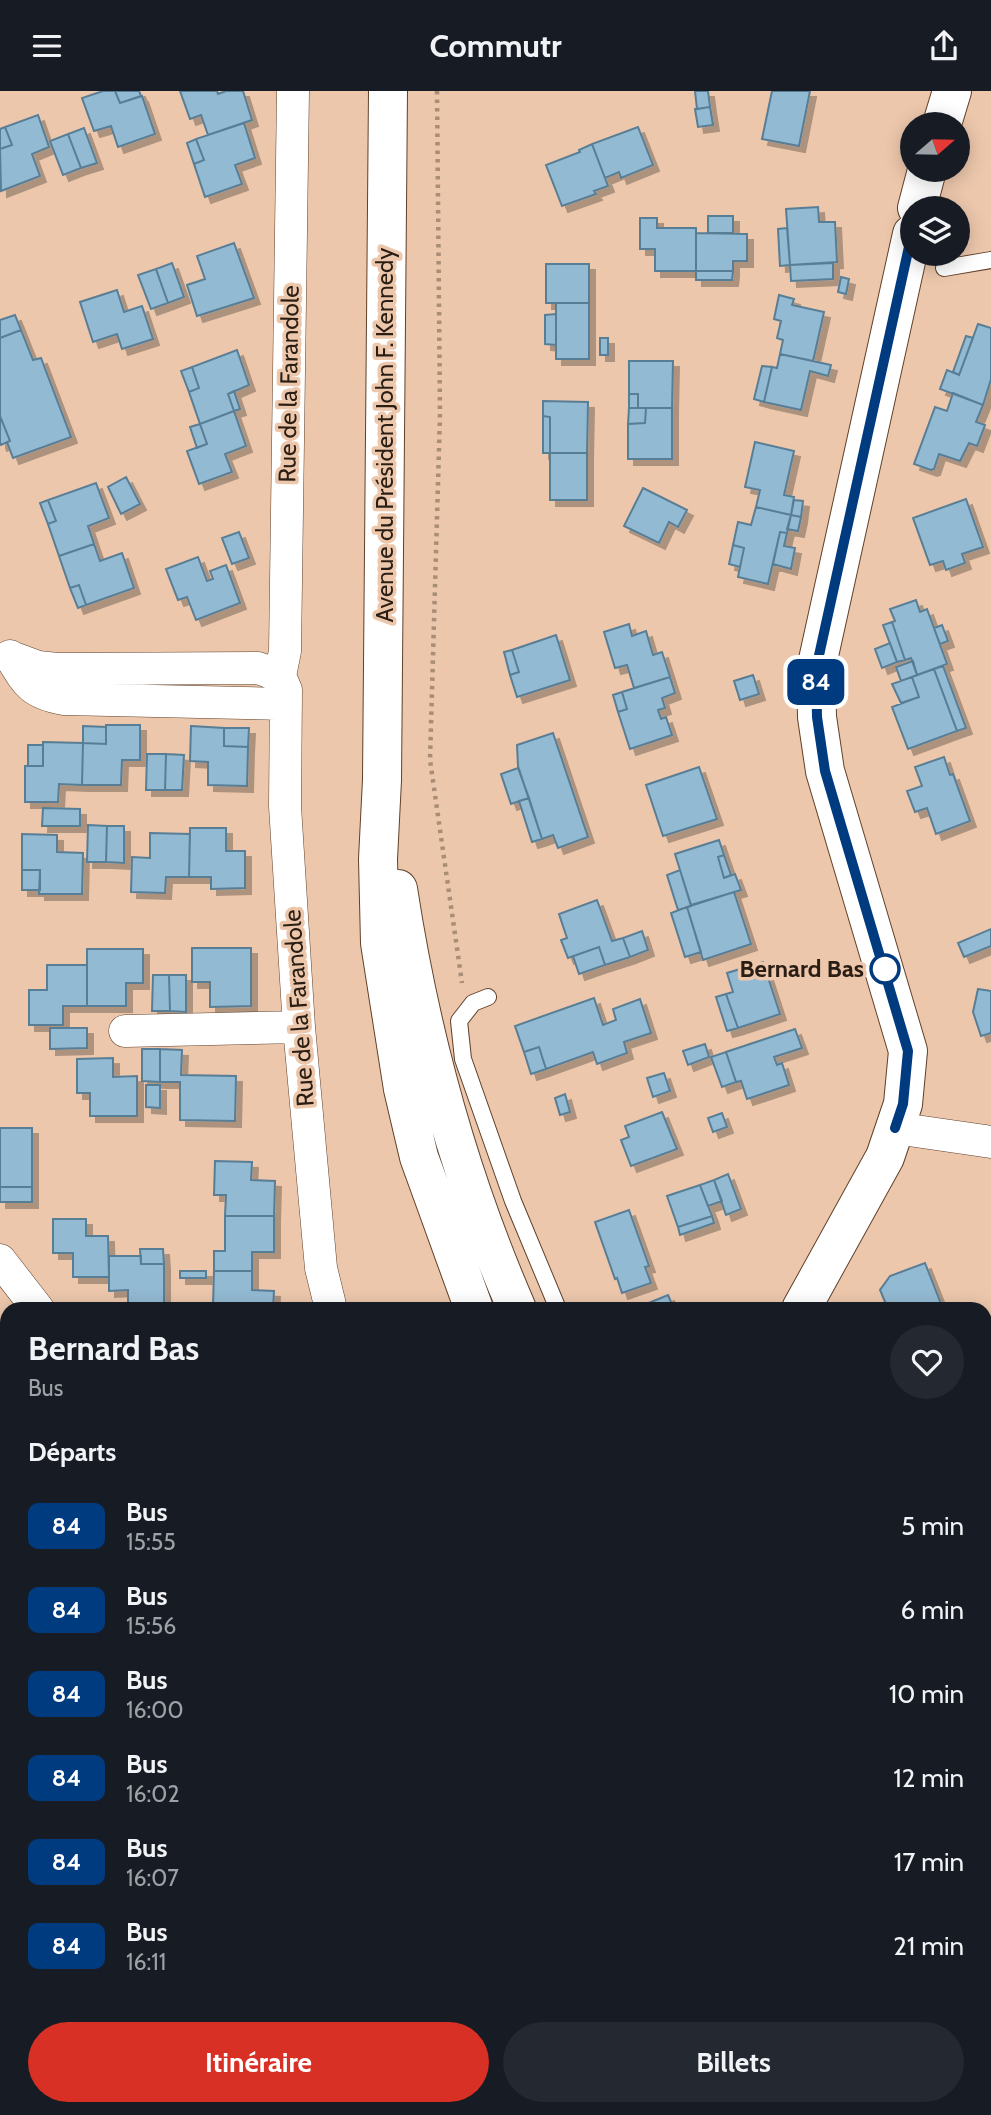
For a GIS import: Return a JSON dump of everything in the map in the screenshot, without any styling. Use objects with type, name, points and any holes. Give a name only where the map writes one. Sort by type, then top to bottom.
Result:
[{"type":"main road","name":"Avenue du Président John F. Kennedy","points":[[387,91],[382,780],[378,859],[380,943],[403,1089],[419,1157],[471,1302]]},
{"type":"main road","points":[[946,112],[952,91]]},
{"type":"main road","points":[[805,1302],[886,1157],[903,1104],[908,1051],[825,771],[817,717],[816,669],[905,266]]},
{"type":"main road","name":"Avenue du Président John F. Kennedy","points":[[382,780],[405,933],[433,1059],[450,1124],[492,1253],[514,1302]]},
{"type":"street","name":"Rue de la Farandole","points":[[293,91],[286,638],[283,690],[285,806],[299,1027],[321,1268],[329,1302]]},
{"type":"street","points":[[4,657],[25,681],[43,695],[64,699],[283,690]]},
{"type":"street","points":[[125,1031],[299,1027]]},
{"type":"street","points":[[895,1128],[991,1142]]},
{"type":"street","points":[[0,1260],[33,1302]]},
{"type":"lane","points":[[944,268],[991,260]]},
{"type":"lane","points":[[488,997],[474,1003],[459,1021],[463,1059],[513,1201],[555,1302]]},
{"type":"path","points":[[437,91],[440,414],[430,760],[467,1011]]},
{"type":"building","points":[[103,91],[115,91],[120,103],[142,96],[155,134],[118,147],[111,126],[94,131],[82,98]]},
{"type":"building","points":[[115,91],[139,91],[141,96],[120,103]]},
{"type":"building","points":[[180,91],[217,91],[218,94],[243,91],[252,120],[208,135],[201,115],[190,119]]},
{"type":"building","points":[[695,91],[708,91],[710,107],[697,109]]},
{"type":"building","points":[[772,91],[810,91],[799,146],[762,139]]},
{"type":"building","points":[[710,107],[713,125],[698,127],[695,109]]},
{"type":"building","points":[[38,115],[49,147],[32,154],[40,176],[1,191],[0,149],[12,145],[5,127]]},
{"type":"building","points":[[244,123],[255,158],[235,165],[242,184],[205,197],[194,164],[204,160],[196,139]]},
{"type":"building","points":[[5,127],[12,145],[0,149],[0,129]]},
{"type":"building","points":[[638,127],[653,165],[621,178],[619,172],[605,178],[592,144]]},
{"type":"building","points":[[84,128],[97,163],[81,168],[68,134]]},
{"type":"building","points":[[68,134],[81,168],[63,175],[50,141]]},
{"type":"building","points":[[196,139],[204,160],[194,164],[187,143]]},
{"type":"building","points":[[592,144],[608,186],[594,191],[596,194],[562,206],[546,165],[580,152],[579,150]]},
{"type":"building","points":[[818,207],[819,222],[835,222],[837,262],[790,265],[786,209]]},
{"type":"building","points":[[708,216],[733,216],[733,233],[708,233]]},
{"type":"building","points":[[640,218],[657,218],[657,228],[696,228],[696,271],[655,271],[655,249],[640,249]]},
{"type":"building","points":[[787,228],[790,265],[780,266],[778,229]]},
{"type":"building","points":[[696,233],[747,234],[747,261],[733,261],[733,271],[696,271]]},
{"type":"building","points":[[234,243],[254,298],[197,316],[187,285],[205,279],[197,256]]},
{"type":"building","points":[[172,263],[184,297],[168,303],[156,269]]},
{"type":"building","points":[[833,263],[833,279],[791,281],[790,265]]},
{"type":"building","points":[[546,264],[589,264],[589,303],[546,303]]},
{"type":"building","points":[[156,269],[168,303],[151,309],[138,275]]},
{"type":"building","points":[[696,271],[733,271],[732,280],[696,280]]},
{"type":"building","points":[[841,277],[849,279],[846,294],[838,292]]},
{"type":"building","points":[[117,290],[124,312],[142,306],[153,339],[122,349],[117,334],[93,342],[80,302]]},
{"type":"building","points":[[779,295],[794,299],[792,305],[824,312],[813,361],[780,354],[783,340],[777,338],[781,321],[774,319]]},
{"type":"building","points":[[556,303],[589,303],[589,359],[556,359]]},
{"type":"building","points":[[556,314],[556,345],[545,344],[545,315]]},
{"type":"building","points":[[15,315],[21,330],[0,338],[0,320]]},
{"type":"building","points":[[978,324],[991,328],[991,379],[983,405],[940,389],[947,370],[959,375]]},
{"type":"building","points":[[21,330],[33,360],[41,358],[71,437],[13,458],[7,442],[10,441],[0,416],[0,338]]},
{"type":"building","points":[[966,336],[973,338],[959,375],[953,372]]},
{"type":"building","points":[[600,338],[608,338],[608,355],[600,355]]},
{"type":"building","points":[[237,350],[249,385],[228,394],[234,411],[200,424],[189,392],[199,388],[192,367]]},
{"type":"building","points":[[780,354],[831,365],[828,376],[810,371],[801,410],[764,402],[772,367],[777,368]]},
{"type":"building","points":[[629,361],[673,361],[672,408],[638,408],[638,394],[629,394]]},
{"type":"building","points":[[762,366],[772,367],[764,402],[754,399]]},
{"type":"building","points":[[192,367],[199,388],[189,392],[181,371]]},
{"type":"building","points":[[234,391],[240,409],[234,411],[228,394]]},
{"type":"building","points":[[953,393],[983,405],[976,422],[985,425],[977,446],[969,443],[960,461],[939,454],[934,469],[931,470],[914,464],[935,407],[947,411]]},
{"type":"building","points":[[629,394],[638,394],[638,408],[629,408]]},
{"type":"building","points":[[543,401],[588,402],[587,453],[550,453],[550,417],[543,416]]},
{"type":"building","points":[[629,408],[646,408],[645,423],[628,424]]},
{"type":"building","points":[[646,408],[672,408],[672,459],[628,459],[628,424],[645,423]]},
{"type":"building","points":[[234,411],[246,446],[225,454],[232,472],[199,484],[187,451],[207,444],[200,424]]},
{"type":"building","points":[[0,416],[10,441],[1,445],[0,442]]},
{"type":"building","points":[[543,416],[550,417],[550,453],[543,453]]},
{"type":"building","points":[[200,424],[207,444],[197,448],[190,427]]},
{"type":"building","points":[[755,442],[794,451],[784,495],[794,497],[791,515],[756,507],[760,490],[745,487]]},
{"type":"building","points":[[550,453],[587,453],[587,500],[550,500]]},
{"type":"building","points":[[126,477],[140,504],[121,514],[108,487]]},
{"type":"building","points":[[96,483],[109,518],[88,526],[94,544],[59,556],[48,524],[56,521],[48,500]]},
{"type":"building","points":[[643,488],[687,510],[678,527],[669,522],[659,543],[624,526]]},
{"type":"building","points":[[966,499],[983,547],[962,554],[965,563],[946,570],[943,561],[930,565],[913,518]]},
{"type":"building","points":[[48,500],[56,521],[48,524],[40,503]]},
{"type":"building","points":[[794,500],[803,501],[801,517],[791,515]]},
{"type":"building","points":[[756,507],[791,515],[787,533],[780,532],[768,584],[738,577],[744,548],[733,545],[738,522],[751,525]]},
{"type":"building","points":[[791,515],[801,517],[798,531],[787,529]]},
{"type":"building","points":[[239,532],[249,558],[232,564],[222,538]]},
{"type":"building","points":[[780,532],[787,533],[784,546],[795,548],[791,569],[773,564]]},
{"type":"building","points":[[94,544],[100,561],[122,553],[134,588],[86,605],[79,585],[70,588],[59,556]]},
{"type":"building","points":[[733,545],[744,548],[740,567],[729,564]]},
{"type":"building","points":[[198,557],[207,581],[213,579],[210,571],[226,565],[240,603],[196,620],[187,597],[178,600],[166,569]]},
{"type":"building","points":[[79,585],[86,605],[78,608],[70,588]]},
{"type":"building","points":[[916,600],[920,612],[927,609],[947,664],[917,675],[911,658],[905,660],[890,609]]},
{"type":"building","points":[[892,622],[905,660],[897,662],[883,625]]},
{"type":"building","points":[[629,624],[632,636],[646,631],[653,655],[662,652],[670,677],[634,688],[627,665],[615,668],[604,632]]},
{"type":"building","points":[[942,625],[948,641],[940,644],[934,628]]},
{"type":"building","points":[[556,635],[570,680],[517,697],[510,675],[519,672],[512,650]]},
{"type":"building","points":[[890,643],[897,662],[882,668],[875,649]]},
{"type":"building","points":[[512,650],[519,672],[510,675],[504,652]]},
{"type":"building","points":[[913,661],[917,675],[901,681],[896,667]]},
{"type":"building","points":[[943,666],[966,728],[957,731],[934,669]]},
{"type":"building","points":[[934,669],[957,731],[908,749],[892,707],[919,697],[912,677]]},
{"type":"building","points":[[753,675],[759,694],[740,700],[734,681]]},
{"type":"building","points":[[670,677],[675,693],[662,698],[665,708],[658,710],[661,719],[666,717],[672,735],[630,749],[618,712],[627,709],[622,692]]},
{"type":"building","points":[[912,677],[919,697],[901,703],[892,684]]},
{"type":"building","points":[[622,692],[627,709],[618,712],[613,695]]},
{"type":"building","points":[[106,725],[140,725],[140,760],[122,760],[121,785],[82,785],[83,743],[106,744]]},
{"type":"building","points":[[83,726],[106,727],[106,744],[83,743]]},
{"type":"building","points":[[191,726],[224,728],[224,746],[248,747],[247,786],[208,785],[208,762],[190,761]]},
{"type":"building","points":[[224,728],[249,728],[248,747],[224,746]]},
{"type":"building","points":[[553,733],[588,837],[558,848],[553,835],[542,839],[518,766],[517,745]]},
{"type":"building","points":[[43,742],[83,743],[82,785],[59,784],[58,802],[25,802],[25,766],[43,766]]},
{"type":"building","points":[[28,745],[43,745],[43,766],[28,766]]},
{"type":"building","points":[[147,754],[166,754],[165,790],[146,790]]},
{"type":"building","points":[[166,754],[184,755],[182,790],[165,790]]},
{"type":"building","points":[[944,757],[970,821],[936,834],[927,808],[915,812],[907,791],[922,786],[915,767]]},
{"type":"building","points":[[699,767],[717,819],[663,836],[646,785]]},
{"type":"building","points":[[518,768],[529,798],[511,804],[501,774]]},
{"type":"building","points":[[529,798],[542,839],[532,842],[519,801]]},
{"type":"building","points":[[43,808],[80,809],[80,826],[42,826]]},
{"type":"building","points":[[88,825],[107,826],[106,862],[87,862]]},
{"type":"building","points":[[107,826],[124,826],[124,863],[106,862]]},
{"type":"building","points":[[190,828],[226,828],[226,851],[245,851],[245,888],[211,889],[211,877],[189,877]]},
{"type":"building","points":[[150,833],[190,834],[189,877],[166,877],[165,893],[131,892],[132,857],[150,858]]},
{"type":"building","points":[[22,834],[57,835],[57,852],[83,853],[82,894],[39,894],[40,870],[22,870]]},
{"type":"building","points":[[719,840],[724,855],[718,857],[724,878],[735,874],[741,890],[691,905],[675,854]]},
{"type":"building","points":[[724,855],[731,875],[724,878],[718,857]]},
{"type":"building","points":[[22,870],[40,870],[40,890],[22,890]]},
{"type":"building","points":[[680,870],[691,906],[678,910],[667,875]]},
{"type":"building","points":[[734,892],[751,944],[703,960],[687,907]]},
{"type":"building","points":[[597,900],[612,941],[623,938],[630,957],[605,965],[599,947],[568,958],[561,940],[567,938],[559,914]]},
{"type":"building","points":[[687,907],[701,952],[685,957],[671,913]]},
{"type":"building","points":[[991,929],[991,946],[964,957],[958,943]]},
{"type":"building","points":[[642,931],[648,950],[630,957],[623,938]]},
{"type":"building","points":[[599,947],[605,965],[579,974],[573,956]]},
{"type":"building","points":[[192,948],[251,948],[251,1006],[210,1007],[210,982],[192,982]]},
{"type":"building","points":[[87,949],[143,949],[143,983],[126,983],[126,1006],[87,1006]]},
{"type":"building","points":[[763,962],[780,1014],[738,1028],[726,994],[733,992],[727,973]]},
{"type":"building","points":[[47,965],[87,965],[87,1006],[63,1006],[63,1025],[29,1025],[29,990],[47,990]]},
{"type":"building","points":[[153,975],[169,975],[170,1011],[152,1011]]},
{"type":"building","points":[[169,975],[186,975],[186,1012],[170,1011]]},
{"type":"building","points":[[978,989],[991,991],[991,1033],[981,1036],[973,1012]]},
{"type":"building","points":[[726,994],[738,1028],[727,1031],[716,997]]},
{"type":"building","points":[[594,998],[603,1025],[616,1020],[613,1009],[640,999],[651,1033],[624,1042],[627,1053],[597,1064],[593,1052],[546,1069],[539,1047],[524,1052],[515,1026]]},
{"type":"building","points":[[50,1028],[87,1028],[87,1048],[50,1049]]},
{"type":"building","points":[[795,1029],[802,1048],[774,1057],[777,1065],[782,1063],[789,1085],[747,1099],[741,1081],[736,1082],[726,1052]]},
{"type":"building","points":[[705,1044],[709,1057],[688,1065],[683,1051]]},
{"type":"building","points":[[539,1047],[546,1069],[531,1074],[524,1052]]},
{"type":"building","points":[[142,1049],[160,1049],[160,1082],[142,1081]]},
{"type":"building","points":[[160,1049],[182,1050],[181,1075],[236,1076],[235,1121],[180,1120],[180,1082],[160,1082]]},
{"type":"building","points":[[726,1052],[736,1082],[722,1087],[711,1057]]},
{"type":"building","points":[[113,1058],[113,1077],[137,1076],[137,1116],[90,1116],[90,1093],[77,1093],[77,1059]]},
{"type":"building","points":[[664,1073],[670,1091],[653,1097],[647,1078]]},
{"type":"building","points":[[146,1085],[160,1085],[160,1108],[146,1107]]},
{"type":"building","points":[[565,1094],[570,1112],[560,1115],[555,1098]]},
{"type":"building","points":[[662,1112],[677,1149],[631,1166],[621,1140],[629,1137],[625,1126]]},
{"type":"building","points":[[722,1113],[727,1127],[713,1132],[708,1118]]},
{"type":"building","points":[[0,1128],[32,1128],[32,1187],[0,1187]]},
{"type":"building","points":[[215,1161],[252,1162],[251,1180],[275,1181],[274,1216],[225,1216],[226,1195],[214,1195]]},
{"type":"building","points":[[728,1174],[741,1209],[726,1215],[714,1180]]},
{"type":"building","points":[[714,1180],[722,1201],[708,1206],[700,1185]]},
{"type":"building","points":[[700,1185],[712,1216],[678,1227],[667,1196]]},
{"type":"building","points":[[0,1187],[32,1187],[32,1202],[0,1202]]},
{"type":"building","points":[[629,1210],[649,1266],[645,1267],[651,1283],[622,1293],[595,1222]]},
{"type":"building","points":[[225,1216],[274,1216],[274,1252],[252,1252],[252,1271],[214,1271],[214,1251],[225,1251]]},
{"type":"building","points":[[712,1216],[714,1223],[680,1235],[678,1227]]},
{"type":"building","points":[[53,1219],[86,1219],[86,1236],[108,1236],[109,1277],[73,1277],[73,1253],[53,1253]]},
{"type":"building","points":[[140,1249],[163,1249],[164,1264],[141,1264]]},
{"type":"building","points":[[109,1256],[141,1256],[141,1264],[164,1264],[164,1302],[128,1302],[128,1290],[109,1291]]},
{"type":"building","points":[[925,1263],[940,1302],[885,1302],[880,1290],[890,1276]]},
{"type":"building","points":[[180,1271],[206,1271],[206,1278],[180,1278]]},
{"type":"building","points":[[214,1271],[252,1271],[252,1290],[274,1291],[273,1302],[213,1302]]},
{"type":"building","points":[[668,1295],[671,1302],[651,1302]]},
{"type":"bus line","name":"84","points":[[895,1128],[903,1104],[908,1051],[825,771],[817,717],[816,669],[905,266]]},
{"type":"place","name":"Bernard Bas","points":[[885,969]]}]
